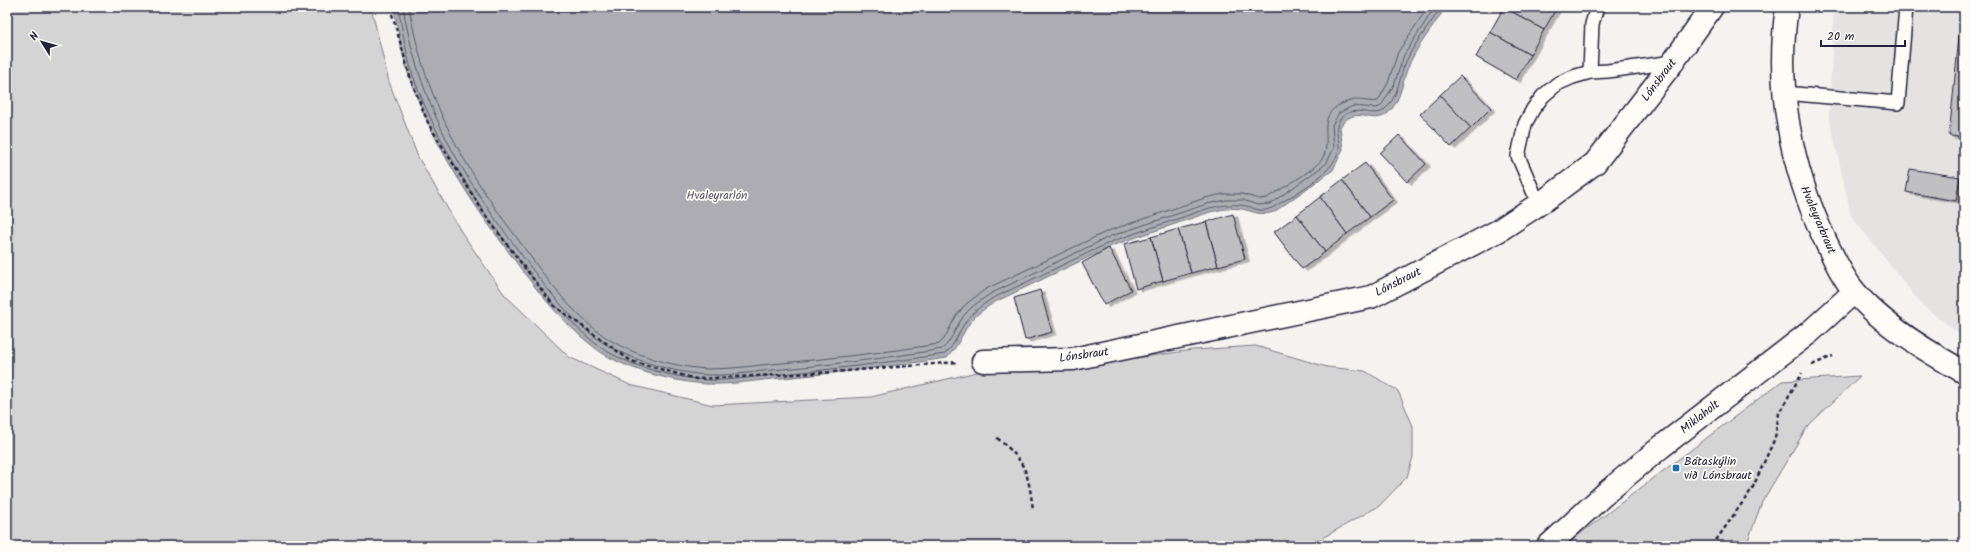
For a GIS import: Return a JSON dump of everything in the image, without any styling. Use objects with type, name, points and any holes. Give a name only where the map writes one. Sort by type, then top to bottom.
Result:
[{"type":"street","name":"Lónsbraut","points":[[983,361],[1073,359],[1371,297],[1498,231],[1539,204],[1595,163],[1673,62],[1712,7]]},
{"type":"street","name":"Hvaleyrarbraut","points":[[1787,7],[1783,57],[1784,93],[1790,135],[1800,177],[1814,217],[1832,256],[1854,292],[1877,313],[1906,337],[1938,358],[1964,372]]},
{"type":"street","name":"Miklaholt","points":[[1548,546],[1632,471],[1810,332],[1854,292]]},
{"type":"lane","points":[[1590,72],[1592,24],[1597,7]]},
{"type":"lane","points":[[1784,93],[1898,103],[1906,7]]},
{"type":"lane","points":[[1539,204],[1518,156],[1524,124],[1543,96],[1557,84],[1590,72],[1673,62]]},
{"type":"path","points":[[390,7],[411,80],[429,125],[485,215],[553,305],[631,361],[696,379],[834,372],[939,362],[983,361]]},
{"type":"path","points":[[1712,546],[1752,489],[1773,444],[1779,413],[1801,373],[1813,364],[1833,356]]},
{"type":"path","points":[[997,438],[1011,448],[1029,479],[1033,509]]},
{"type":"shaded area","points":[[7,7],[371,7],[389,82],[418,157],[460,230],[504,294],[569,357],[630,385],[713,405],[871,397],[977,372],[1087,365],[1193,350],[1256,346],[1327,367],[1365,371],[1398,391],[1413,426],[1413,457],[1407,477],[1379,506],[1308,546],[7,546]]},
{"type":"shaded area","points":[[1834,7],[1964,7],[1964,337],[1923,306],[1851,216],[1829,115]]},
{"type":"shaded area","points":[[1860,376],[1807,427],[1762,502],[1746,546],[1564,546],[1782,381]]},
{"type":"water","name":"Hvaleyrarlón","points":[[394,7],[1445,7],[1410,62],[1398,99],[1391,110],[1381,117],[1375,118],[1357,116],[1346,120],[1340,127],[1343,149],[1333,170],[1274,212],[1262,214],[1234,208],[1210,212],[1114,245],[995,302],[972,320],[947,358],[845,372],[735,383],[707,384],[694,383],[648,373],[619,362],[606,355],[580,336],[540,294],[470,198],[438,143],[420,105],[409,76],[401,46]]},
{"type":"building","points":[[1504,7],[1544,30],[1530,55],[1490,32]]},
{"type":"building","points":[[1504,7],[1557,7],[1544,30]]},
{"type":"building","points":[[1962,7],[1964,7],[1964,137],[1949,136]]},
{"type":"building","points":[[1490,32],[1530,55],[1516,80],[1476,57]]},
{"type":"building","points":[[1460,76],[1491,108],[1471,128],[1440,95]]},
{"type":"building","points":[[1440,95],[1471,128],[1451,147],[1420,114]]},
{"type":"building","points":[[1399,135],[1426,164],[1407,182],[1380,153]]},
{"type":"building","points":[[1365,163],[1393,200],[1370,217],[1342,180]]},
{"type":"building","points":[[1910,169],[1960,177],[1956,201],[1906,192]]},
{"type":"building","points":[[1342,180],[1370,217],[1347,234],[1320,197]]},
{"type":"building","points":[[1320,197],[1347,234],[1325,252],[1297,215]]},
{"type":"building","points":[[1233,214],[1245,259],[1218,266],[1206,222]]},
{"type":"building","points":[[1297,215],[1325,252],[1302,269],[1274,232]]},
{"type":"building","points":[[1206,222],[1218,266],[1191,273],[1178,229]]},
{"type":"building","points":[[1178,229],[1191,273],[1163,281],[1151,237]]},
{"type":"building","points":[[1151,237],[1163,281],[1136,289],[1124,244]]},
{"type":"building","points":[[1109,248],[1131,290],[1104,305],[1082,263]]},
{"type":"building","points":[[1040,290],[1052,332],[1025,340],[1014,298]]},
{"type":"place","name":"Bátaskýlin við Lónsbraut","points":[[1676,468]]}]
